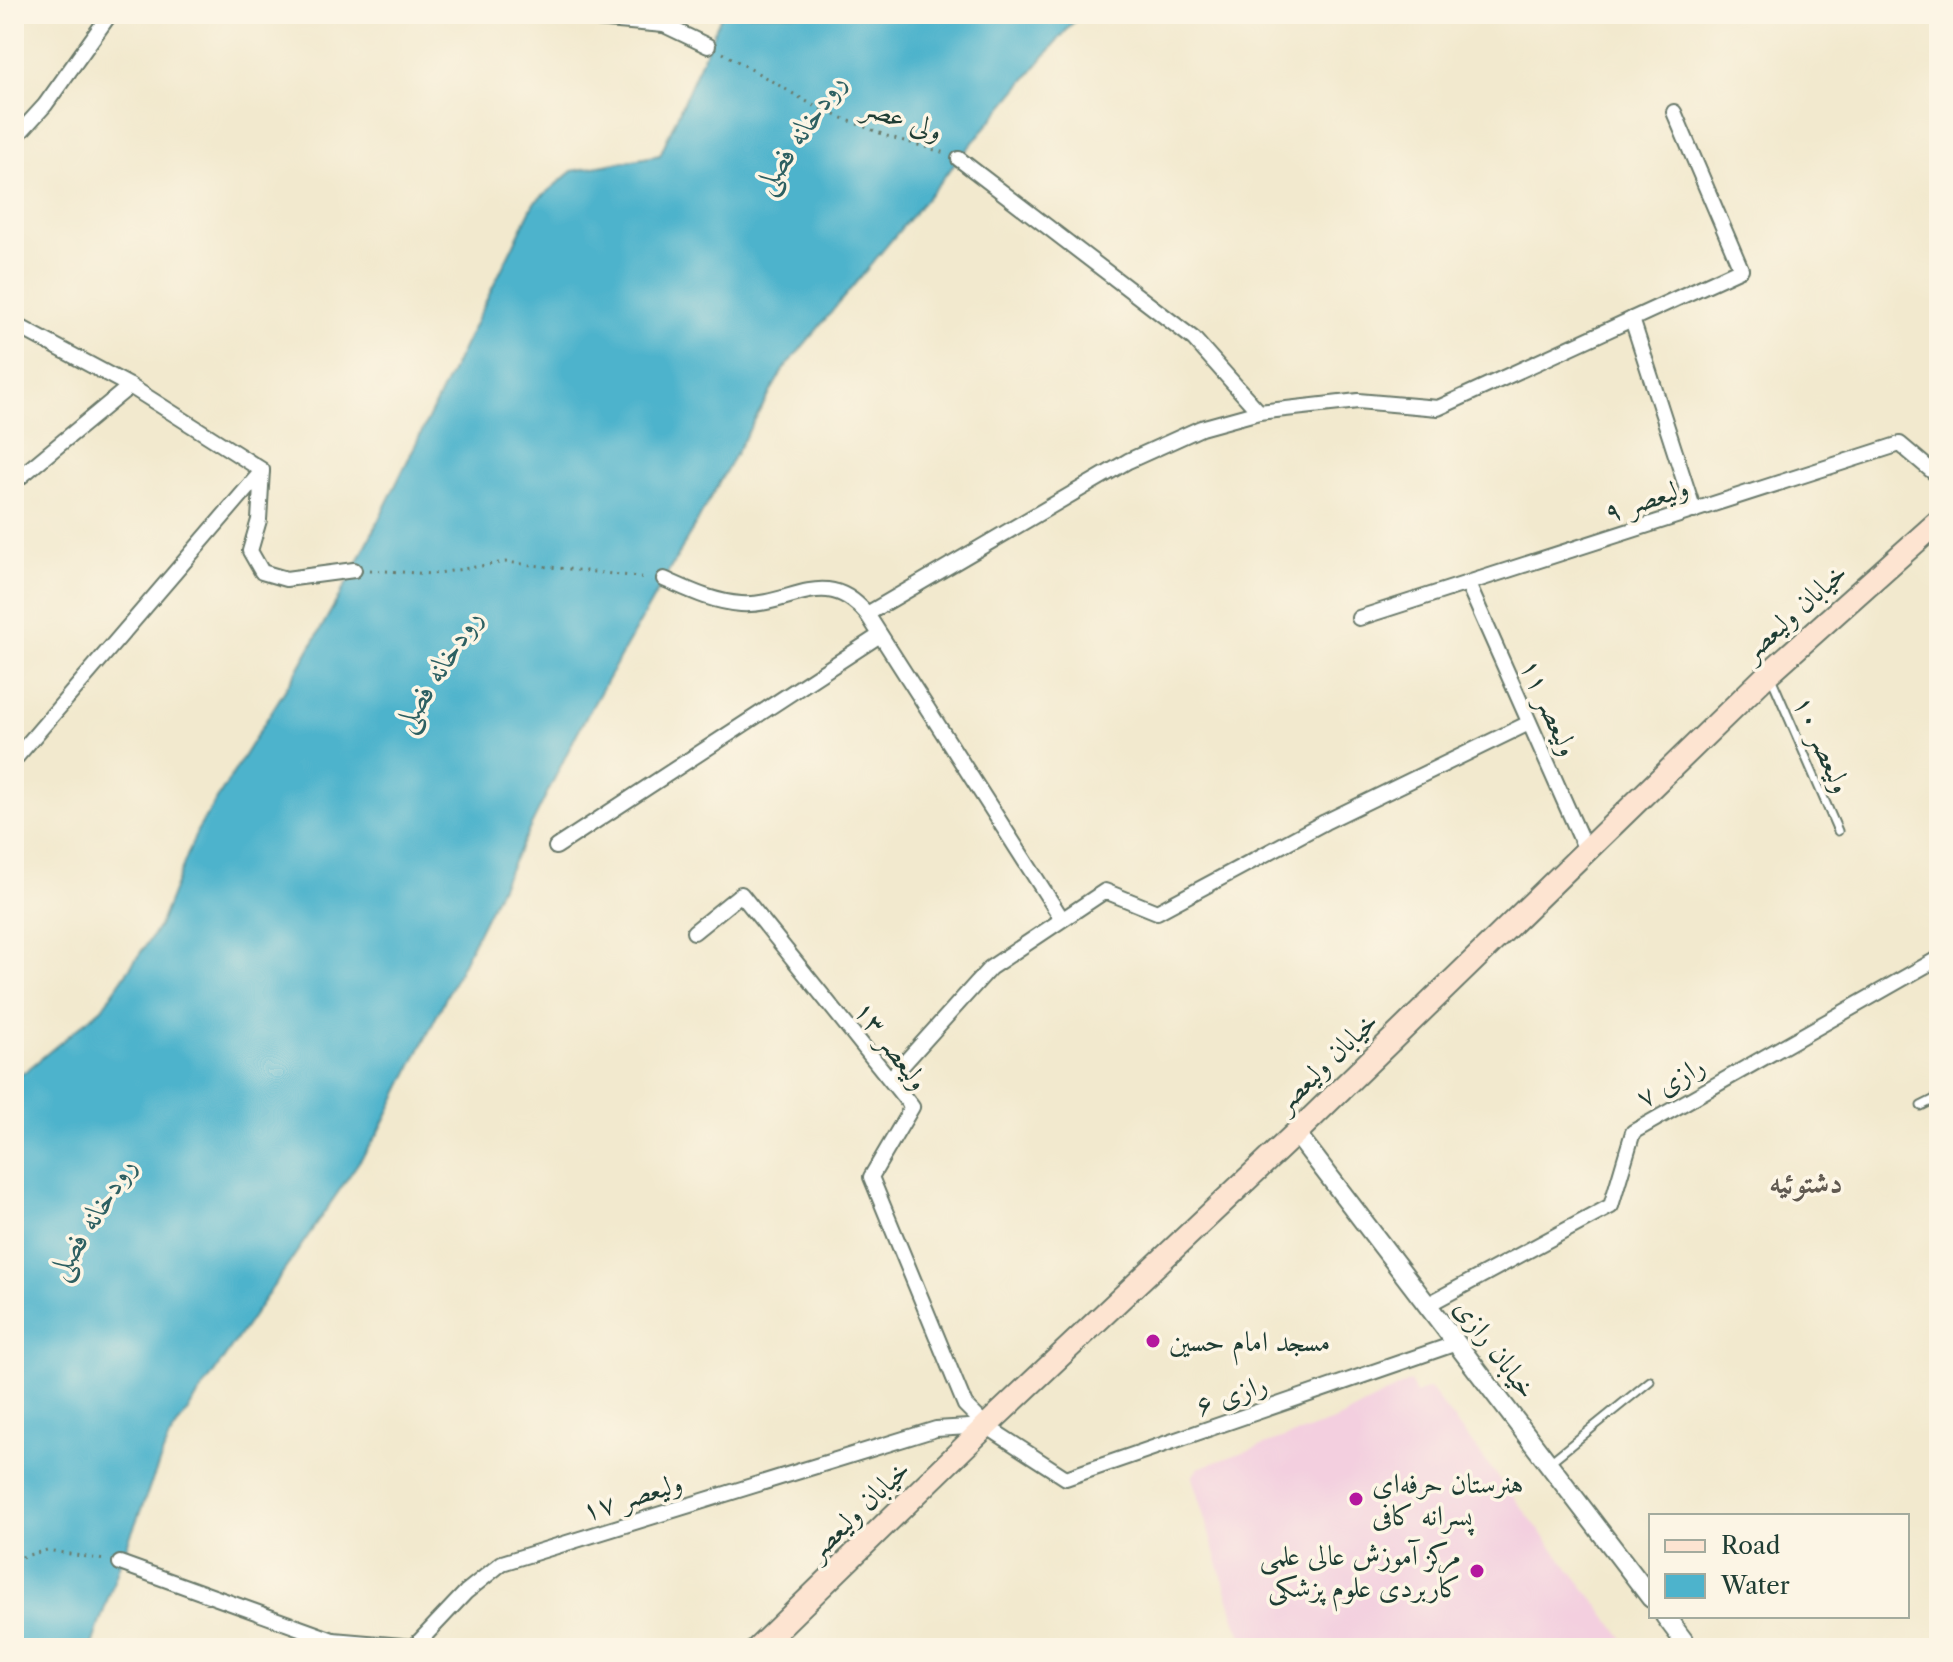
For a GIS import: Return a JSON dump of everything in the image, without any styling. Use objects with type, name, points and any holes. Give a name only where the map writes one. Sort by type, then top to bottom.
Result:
[{"type":"main road","name":"خیابان ولیعصر","points":[[758,1648],[986,1426],[1296,1133],[1769,673],[1939,521]]},
{"type":"street","points":[[14,139],[45,105],[110,14]]},
{"type":"street","points":[[585,14],[596,19],[661,19],[708,46]]},
{"type":"street","points":[[867,614],[1128,461],[1201,428],[1259,412],[1358,401],[1438,408],[1741,269],[1674,112]]},
{"type":"street","points":[[959,159],[1194,339],[1259,412]]},
{"type":"street","points":[[1632,319],[1694,511]]},
{"type":"street","points":[[14,324],[130,386],[262,470]]},
{"type":"street","points":[[14,482],[130,386]]},
{"type":"street","name":"ولیعصر ۹","points":[[1359,618],[1900,444],[1939,477]]},
{"type":"street","points":[[262,470],[259,520],[250,551],[262,572],[286,579],[354,570]]},
{"type":"street","points":[[14,760],[262,470]]},
{"type":"street","points":[[664,579],[706,598],[744,604],[830,588],[854,599],[867,614],[1062,919]]},
{"type":"street","name":"ولیعصر ۱۱","points":[[1468,584],[1586,850]]},
{"type":"street","points":[[556,847],[880,635]]},
{"type":"street","points":[[890,1079],[990,968],[1105,891],[1157,912],[1325,822],[1529,723]]},
{"type":"street","name":"ولیعصر ۱۳","points":[[694,932],[741,894],[912,1107],[871,1177],[965,1405],[986,1426]]},
{"type":"street","name":"رازی ۷","points":[[1427,1305],[1611,1206],[1633,1132],[1939,958]]},
{"type":"street","name":"خیابان رازی","points":[[1296,1133],[1649,1595]]},
{"type":"street","name":"رازی ۶","points":[[986,1426],[1066,1478],[1457,1343]]},
{"type":"street","name":"ولیعصر ۱۷","points":[[120,1563],[338,1644],[414,1647],[466,1592],[502,1563],[936,1429],[986,1426]]},
{"type":"street","points":[[1666,1618],[1689,1648]]},
{"type":"lane","name":"ولیعصر ۱۰","points":[[1769,673],[1838,831]]},
{"type":"lane","points":[[1921,1106],[1939,1097]]},
{"type":"lane","points":[[1548,1463],[1650,1381]]},
{"type":"path","name":"ولی عصر","points":[[708,46],[818,108],[887,136],[959,159]]},
{"type":"path","points":[[354,570],[433,574],[505,562],[664,579]]},
{"type":"path","points":[[14,1559],[47,1550],[120,1563]]},
{"type":"shaded area","name":"هنرستان حرفه‌ای پسرانه کافی","points":[[1410,1381],[1416,1394],[1429,1388],[1631,1648],[1247,1648],[1236,1622],[1192,1477],[1198,1468],[1336,1420]]},
{"type":"water","name":"رودخانه فصلی","points":[[722,14],[1080,14],[783,370],[577,733],[378,1134],[169,1438],[120,1563],[91,1648],[14,1648],[14,1076],[26,1071],[102,1008],[159,926],[197,831],[300,666],[354,570],[534,203],[572,171],[660,155]]},
{"type":"place","name":"مسجد امام حسین","points":[[1153,1341]]},
{"type":"place","name":"هنرستان حرفه‌ای پسرانه کافی","points":[[1356,1499]]},
{"type":"place","name":"مرکز آموزش عالی علمی کاربردی علوم پزشکی","points":[[1477,1571]]},
{"type":"district","name":"دشتوئیه","points":[[1806,1182]]}]
